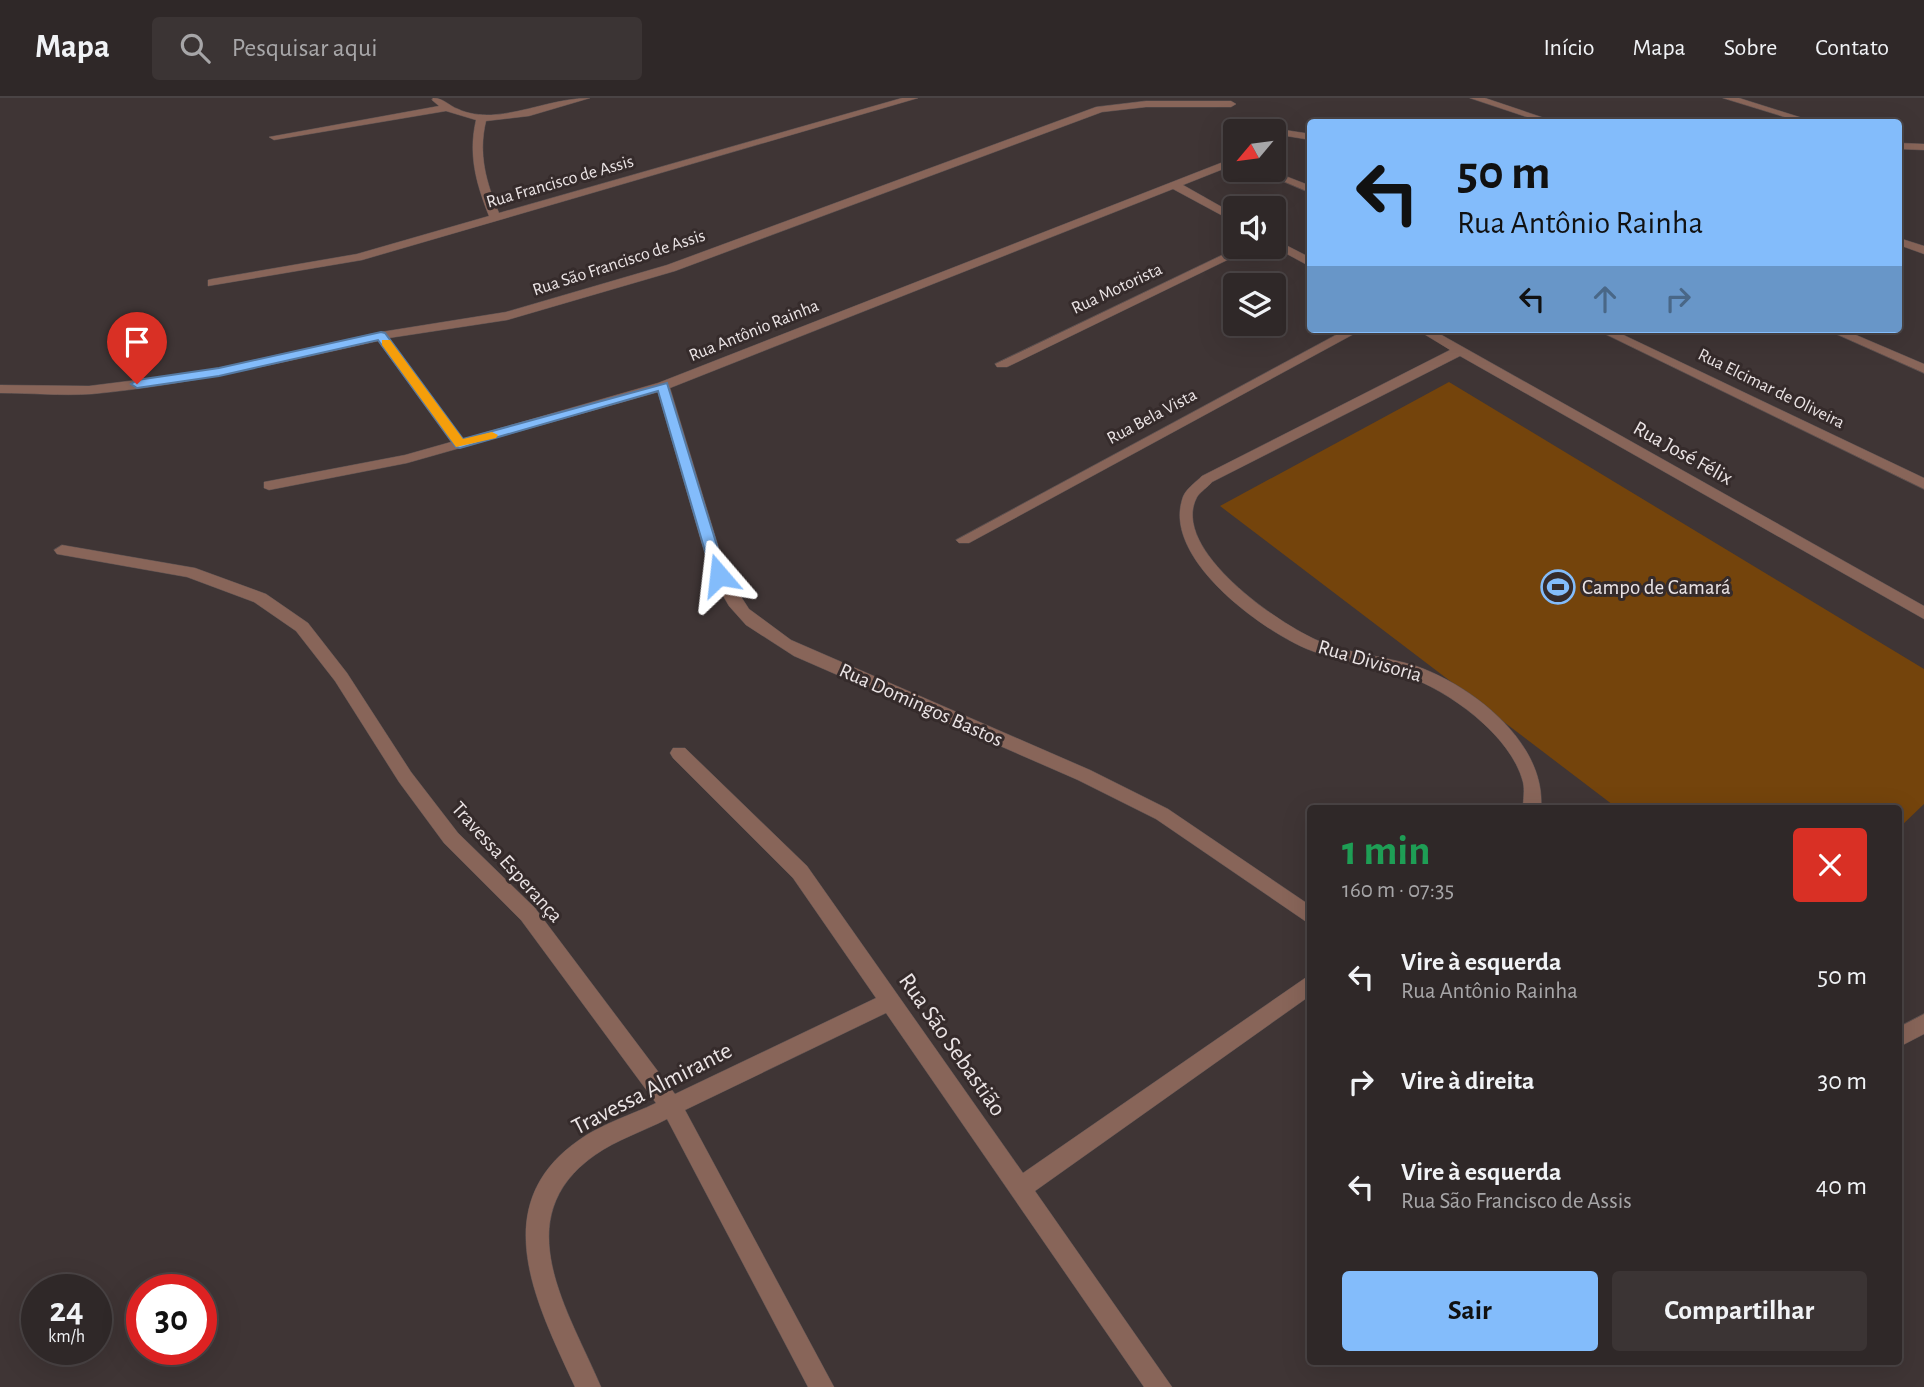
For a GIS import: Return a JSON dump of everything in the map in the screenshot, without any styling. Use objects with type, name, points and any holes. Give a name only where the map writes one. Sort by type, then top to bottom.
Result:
[{"type":"street","points":[[435,98],[445,108]]},
{"type":"street","points":[[274,137],[445,108],[482,117],[534,111],[585,98]]},
{"type":"street","name":"Rua Francisco de Assis","points":[[212,283],[358,257],[914,98]]},
{"type":"street","points":[[1475,98],[1542,119]]},
{"type":"street","points":[[1728,98],[1800,119]]},
{"type":"street","points":[[1232,101],[1233,119]]},
{"type":"street","name":"Rua São Francisco de Assis","points":[[0,389],[89,390],[161,382],[381,336],[507,316],[593,292],[696,258],[1100,109],[1146,103],[1232,101]]},
{"type":"street","points":[[482,117],[474,143],[477,167],[496,219]]},
{"type":"street","points":[[1286,139],[1307,137]]},
{"type":"street","points":[[1902,146],[1924,147]]},
{"type":"street","name":"Rua Antônio Rainha","points":[[269,485],[407,459],[663,386],[1173,184],[1223,151]]},
{"type":"street","points":[[1286,180],[1307,188]]},
{"type":"street","points":[[1173,184],[1223,213]]},
{"type":"street","points":[[1902,242],[1924,250]]},
{"type":"street","points":[[1286,249],[1307,262]]},
{"type":"street","name":"Rua Motorista","points":[[1002,364],[1223,259]]},
{"type":"street","name":"Rua Bela Vista","points":[[964,540],[1350,333]]},
{"type":"street","name":"Rua José Félix","points":[[1429,333],[1924,613]]},
{"type":"street","name":"Rua Elcimar de Oliveira","points":[[1609,333],[1924,484]]},
{"type":"street","points":[[1840,333],[1924,369]]},
{"type":"street","points":[[381,336],[460,444]]},
{"type":"street","name":"Rua Divisoria","points":[[1459,351],[1207,480],[1189,497],[1186,518],[1193,543],[1211,570],[1240,598],[1273,622],[1309,644],[1343,656],[1423,675],[1457,693],[1490,721],[1517,752],[1532,783],[1532,805]]},
{"type":"street","name":"Rua Domingos Bastos","points":[[663,386],[719,575],[733,604],[756,627],[800,652],[1084,775],[1161,814],[1307,914]]},
{"type":"street","name":"Travessa Esperança","points":[[62,550],[190,572],[260,598],[302,627],[341,677],[405,776],[443,827],[528,914],[671,1105],[821,1387]]},
{"type":"street","name":"Rua São Sebastião","points":[[679,753],[800,872],[1159,1387]]},
{"type":"street","points":[[1020,1188],[1307,986]]},
{"type":"street","name":"Travessa Almirante","points":[[588,1387],[548,1296],[536,1247],[542,1201],[562,1170],[587,1147],[890,1001]]},
{"type":"street","points":[[1902,1036],[1924,1023]]},
{"type":"shaded area","name":"Campo de Camará","points":[[1449,382],[1924,669],[1924,804],[1902,825],[1902,805],[1613,805],[1220,506]]},
{"type":"slow traffic","points":[[386,343],[460,444],[492,435]]},
{"type":"place","name":"Campo de Camará","points":[[1558,587]]},
{"type":"route","points":[[137,384],[219,372],[381,336],[460,444],[663,386],[719,575]]}]
